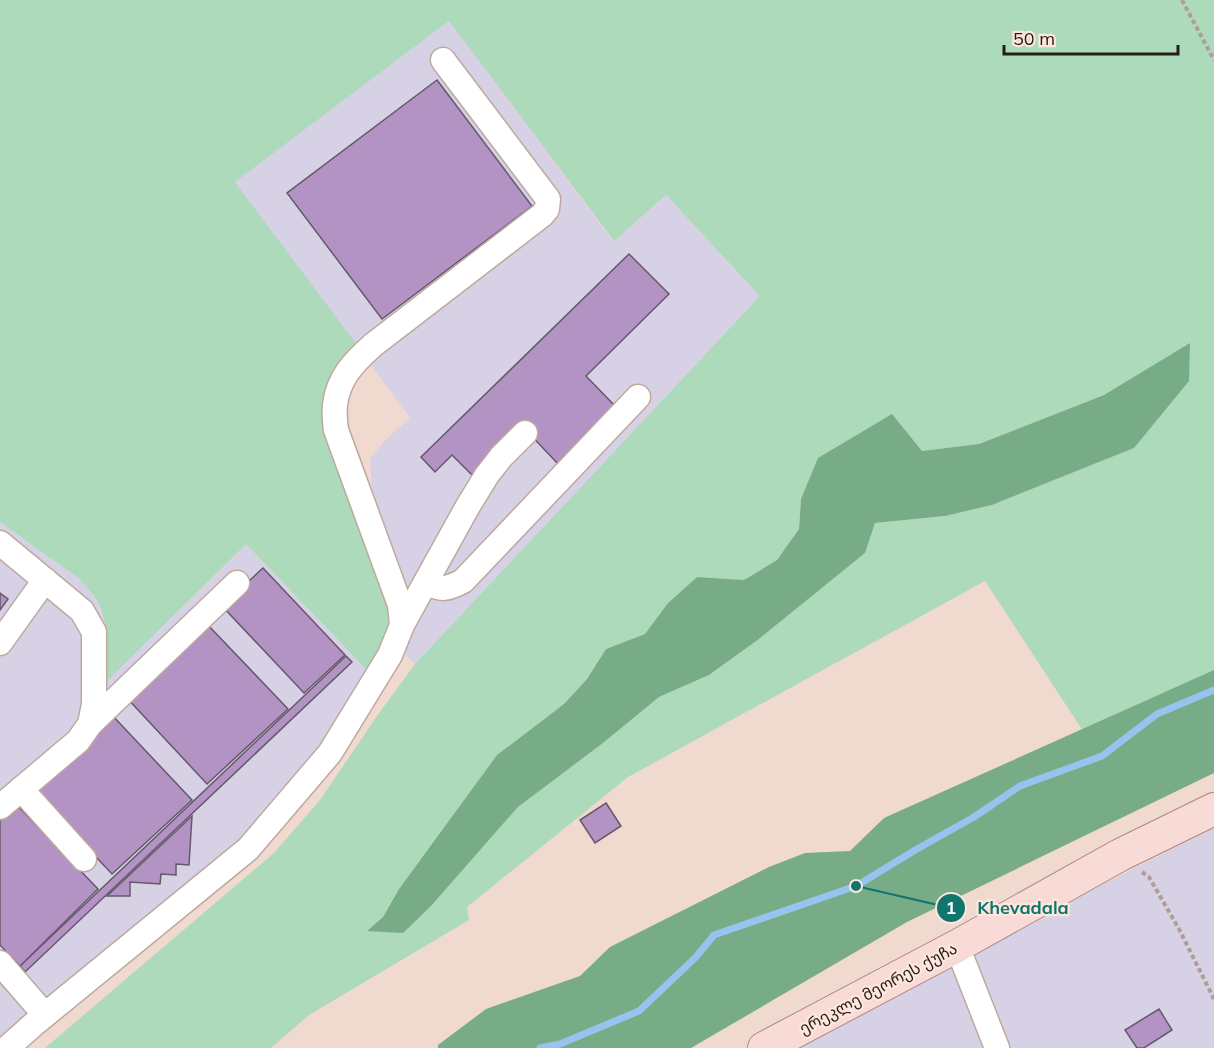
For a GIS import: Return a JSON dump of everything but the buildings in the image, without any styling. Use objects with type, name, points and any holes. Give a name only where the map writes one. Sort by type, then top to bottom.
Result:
[{"type":"main road","name":"ერეკლე მეორეს ქუჩა","points":[[764,1048],[957,946],[1120,855],[1214,809]]},
{"type":"street","points":[[402,625],[400,605],[336,430],[335,405],[342,382],[353,363],[374,345],[542,215],[547,208],[548,199],[444,60]]},
{"type":"street","points":[[426,582],[436,588],[452,587],[463,581],[638,397]]},
{"type":"street","points":[[7,1048],[248,849],[330,753],[390,655],[402,625],[468,506],[487,475],[525,433]]},
{"type":"street","points":[[0,543],[82,611],[94,632],[94,704],[90,724]]},
{"type":"street","points":[[0,643],[45,580]]},
{"type":"street","points":[[0,807],[78,741],[90,724],[237,583]]},
{"type":"street","points":[[21,789],[84,859]]},
{"type":"street","points":[[957,946],[997,1048]]},
{"type":"street","points":[[0,963],[45,1015]]},
{"type":"path","points":[[1182,0],[1214,60]]},
{"type":"path","points":[[1120,855],[1149,877],[1179,929],[1214,999]]},
{"type":"shaded area","points":[[449,21],[613,241],[666,195],[760,296],[415,664],[398,646],[410,594],[393,563],[373,505],[370,459],[383,442],[410,418],[235,182]]},
{"type":"shaded area","points":[[0,522],[77,577],[88,588],[98,604],[105,624],[105,683],[246,544],[369,672],[324,748],[243,844],[0,1041]]},
{"type":"shaded area","points":[[1214,828],[1214,1048],[794,1048],[969,952]]},
{"type":"green space","points":[[0,0],[1214,0],[1214,674],[1147,700],[1083,731],[985,581],[628,777],[467,907],[469,920],[309,1015],[271,1048],[45,1048],[274,853],[320,800],[415,664],[760,296],[666,195],[614,241],[449,21],[235,182],[357,345],[334,369],[324,399],[328,432],[390,610],[392,626],[369,672],[246,544],[105,683],[104,622],[94,596],[77,577],[0,522]],"holes":[[[1190,344],[1134,448],[992,505],[945,516],[875,523],[865,553],[759,639],[709,675],[659,697],[603,743],[518,807],[431,906],[367,931],[383,917],[399,889],[497,755],[564,704],[587,679],[606,649],[645,634],[668,603],[697,577],[744,580],[777,560],[799,529],[801,499],[922,451],[979,444],[1104,395]]]},
{"type":"green space","points":[[1190,343],[1189,381],[1134,448],[992,505],[945,516],[875,523],[865,553],[759,639],[709,675],[659,697],[603,743],[518,807],[431,906],[403,933],[367,931],[383,917],[399,889],[497,755],[564,704],[587,679],[606,649],[645,634],[668,603],[697,577],[744,580],[777,560],[799,529],[801,499],[818,458],[892,414],[922,451],[979,444],[1104,395]]},
{"type":"green space","points":[[1214,670],[1214,773],[907,922],[691,1048],[438,1048],[438,1045],[486,1009],[580,976],[610,947],[769,867],[805,853],[850,851],[884,818]]},
{"type":"waterway","points":[[540,1048],[560,1044],[639,1011],[696,957],[714,935],[856,886],[974,817],[1020,786],[1102,756],[1157,714],[1214,690]]},
{"type":"place","name":"Khevadala","points":[[856,886]]}]
